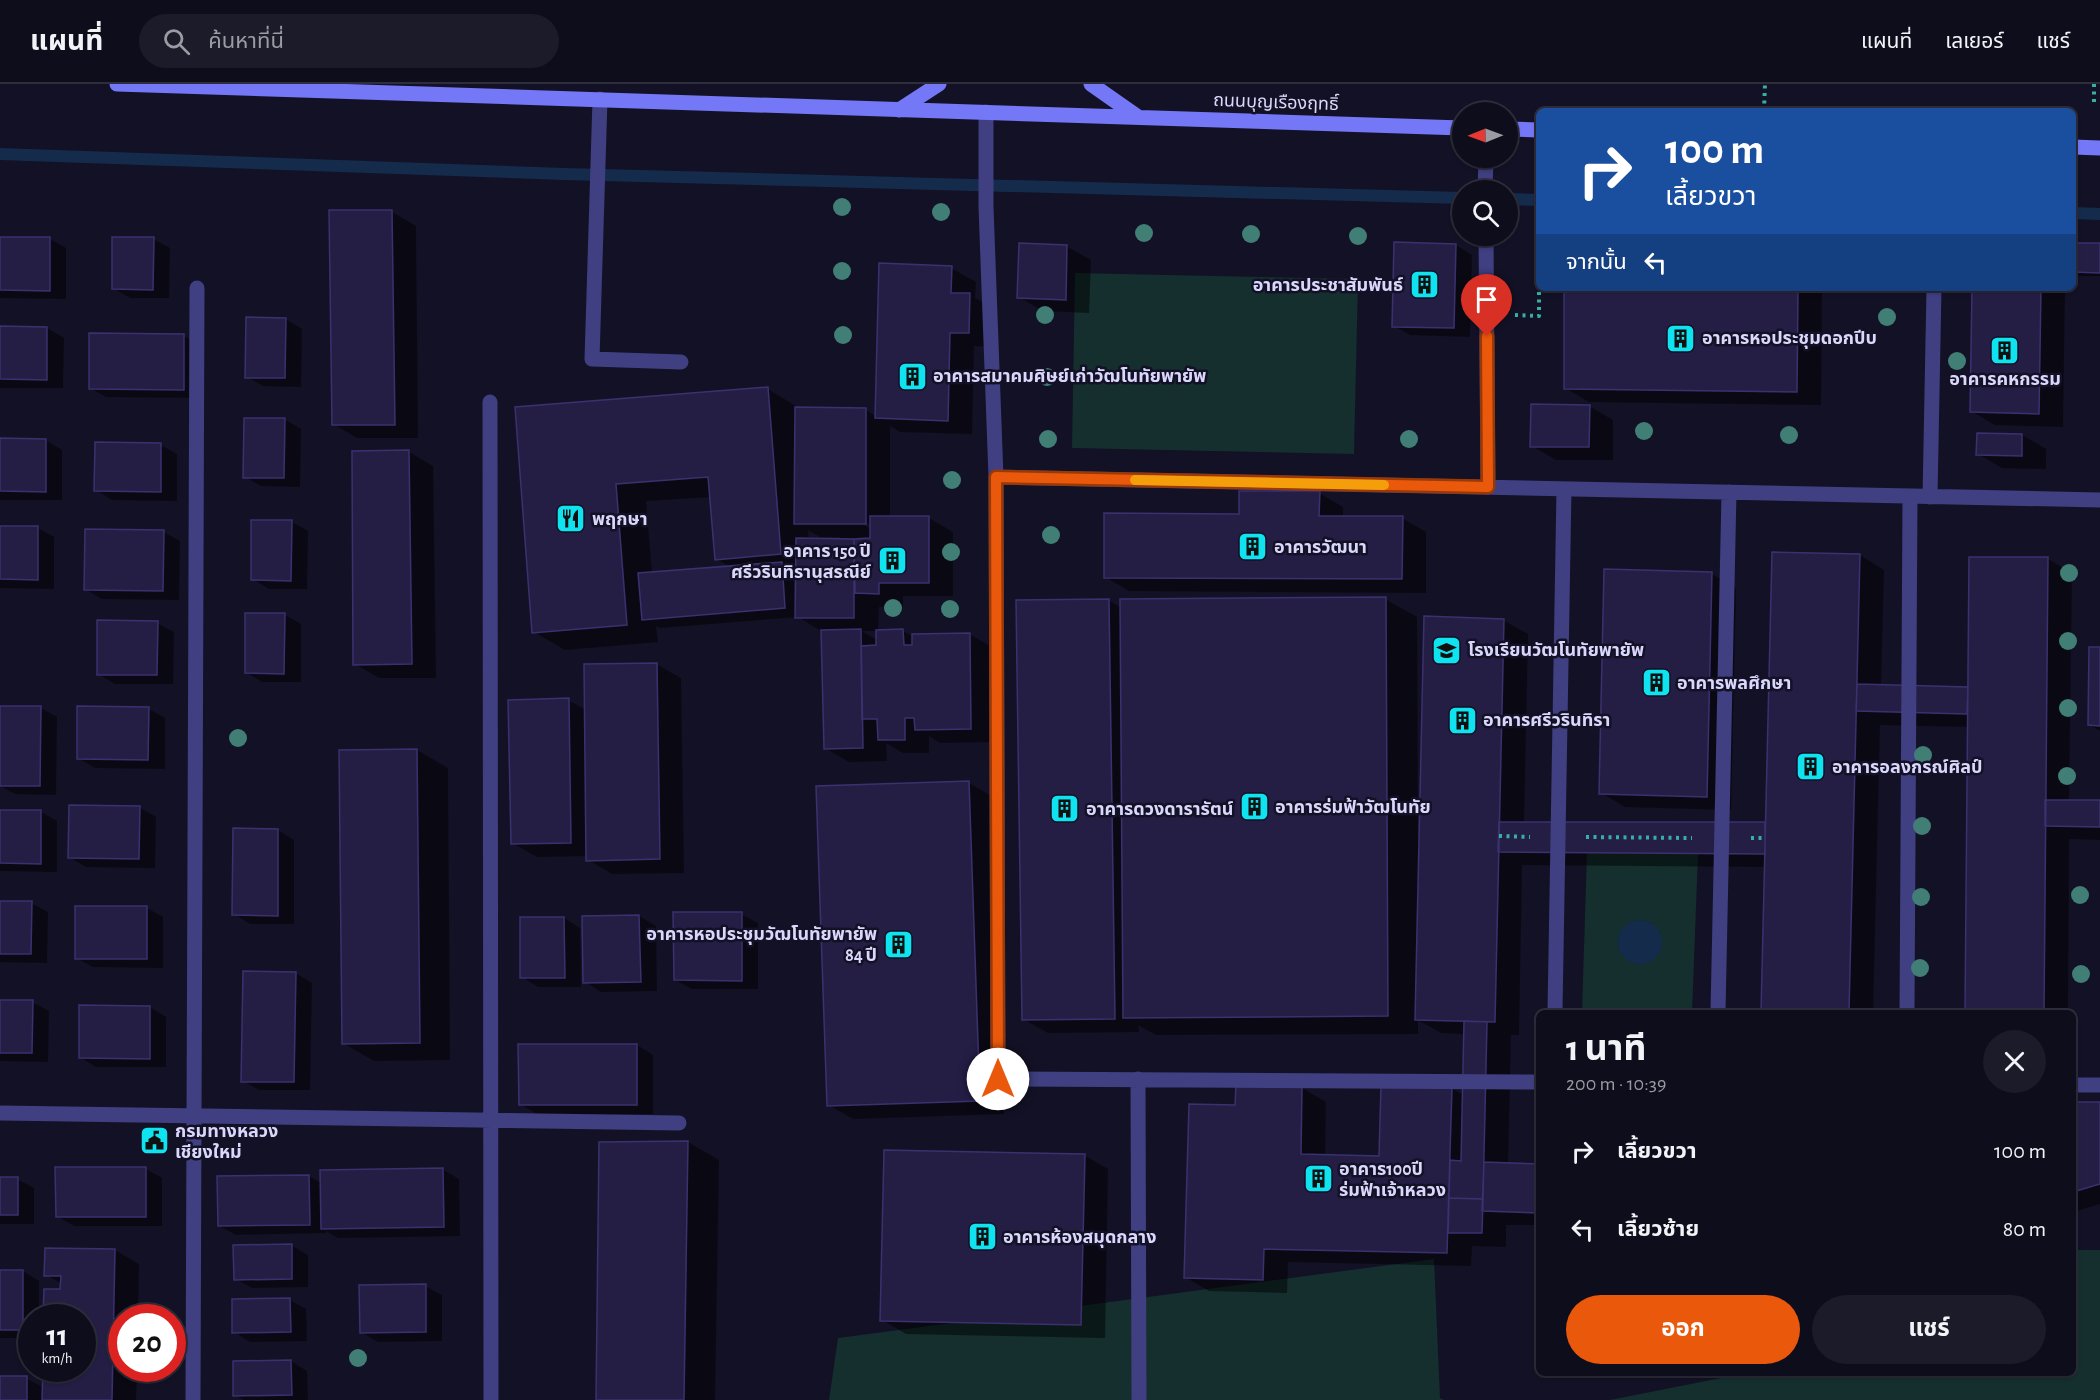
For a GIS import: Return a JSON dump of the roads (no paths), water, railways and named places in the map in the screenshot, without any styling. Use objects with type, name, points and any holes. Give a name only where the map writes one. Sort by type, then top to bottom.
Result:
[{"type":"main road","name":"ถนนบุญเรืองฤทธิ์","points":[[117,84],[1452,128]]},
{"type":"main road","points":[[899,110],[939,84]]},
{"type":"main road","points":[[1091,84],[1138,117]]},
{"type":"main road","points":[[1518,129],[1536,130]]},
{"type":"main road","points":[[2076,147],[2100,148]]},
{"type":"street","points":[[600,99],[592,359],[681,362]]},
{"type":"street","points":[[986,112],[986,207],[996,477],[998,1079],[1536,1082]]},
{"type":"street","points":[[1486,246],[1488,487]]},
{"type":"street","points":[[193,1400],[197,288]]},
{"type":"street","points":[[1930,497],[1934,291]]},
{"type":"street","points":[[490,402],[491,1400]]},
{"type":"street","points":[[996,477],[2100,500]]},
{"type":"street","points":[[1555,1010],[1564,489]]},
{"type":"street","points":[[1718,1010],[1729,492]]},
{"type":"street","points":[[1907,1010],[1910,496]]},
{"type":"street","points":[[1138,1079],[1139,1400]]},
{"type":"street","points":[[2076,1085],[2100,1085]]},
{"type":"street","points":[[0,1113],[679,1123]]},
{"type":"water","points":[[1640,920],[1655,927],[1662,942],[1655,957],[1640,964],[1625,957],[1618,942],[1625,927]]},
{"type":"waterway","points":[[0,154],[564,174],[1452,198]]},
{"type":"waterway","points":[[1518,199],[1536,200]]},
{"type":"waterway","points":[[2076,213],[2100,214]]},
{"type":"place","name":"อาคารประชาสัมพันธ์","points":[[1424,285]]},
{"type":"place","name":"อาคารหอประชุมดอกปีบ","points":[[1681,338]]},
{"type":"place","name":"อาคารคหกรรม","points":[[2005,350]]},
{"type":"place","name":"อาคารสมาคมศิษย์เก่าวัฒโนทัยพายัพ","points":[[912,376]]},
{"type":"place","name":"พฤกษา","points":[[571,519]]},
{"type":"place","name":"อาคารวัฒนา","points":[[1253,547]]},
{"type":"place","name":"อาคาร 150 ปี ศรีวรินทิรานุสรณีย์","points":[[892,561]]},
{"type":"place","name":"โรงเรียนวัฒโนทัยพายัพ","points":[[1447,650]]},
{"type":"place","name":"อาคารพลศึกษา","points":[[1656,683]]},
{"type":"place","name":"อาคารศรีวรินทิรา","points":[[1462,720]]},
{"type":"place","name":"อาคารอลงกรณ์ศิลป์","points":[[1811,767]]},
{"type":"place","name":"อาคารร่มฟ้าวัฒโนทัย","points":[[1254,807]]},
{"type":"place","name":"อาคารดวงดารารัตน์","points":[[1065,809]]},
{"type":"place","name":"อาคารหอประชุมวัฒโนทัยพายัพ 84 ปี","points":[[898,944]]},
{"type":"place","name":"กรมทางหลวง เชียงใหม่","points":[[154,1141]]},
{"type":"place","name":"อาคาร100ปี ร่มฟ้าเจ้าหลวง","points":[[1318,1179]]},
{"type":"place","name":"อาคารห้องสมุดกลาง","points":[[982,1237]]}]
